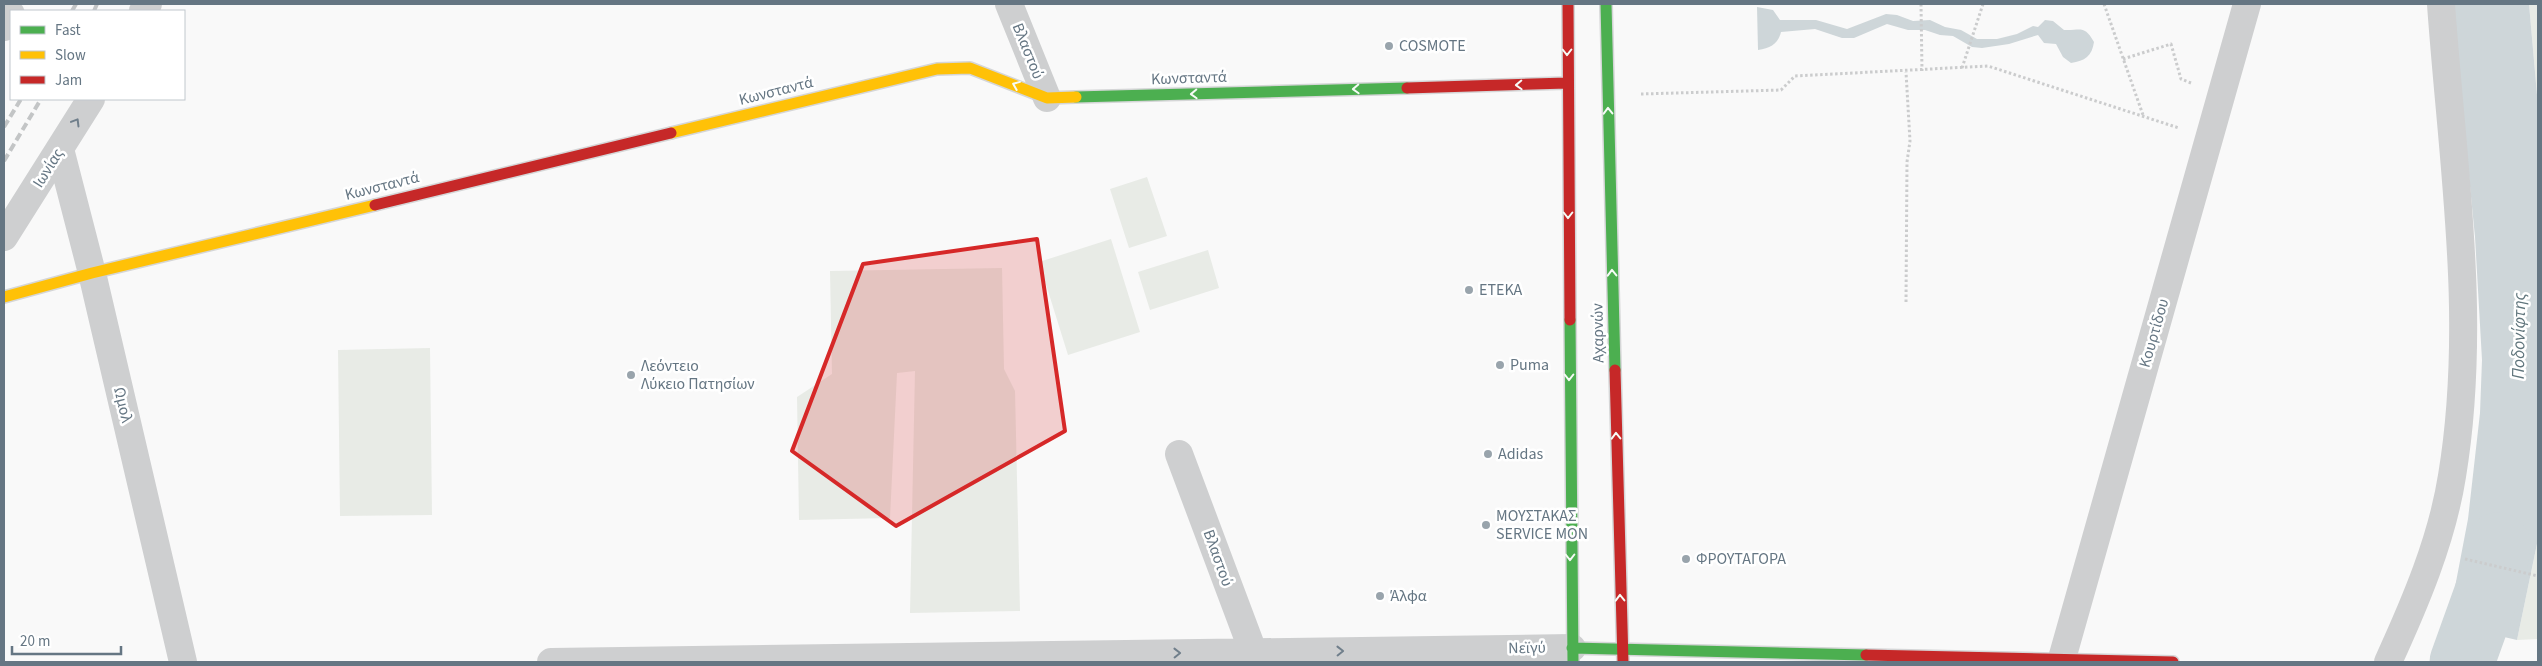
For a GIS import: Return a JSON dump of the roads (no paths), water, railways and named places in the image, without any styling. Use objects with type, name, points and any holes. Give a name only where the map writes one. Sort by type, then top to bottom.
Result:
[{"type":"street","name":"Βλαστού","points":[[1009,4],[1047,98]]},
{"type":"street","name":"Αχαρνών","points":[[1568,4],[1567,83],[1573,655]]},
{"type":"street","name":"Αχαρνών","points":[[1606,4],[1623,662]]},
{"type":"street","name":"Κουρτίδου","points":[[2062,660],[2248,4]]},
{"type":"street","points":[[2388,662],[2408,619],[2432,552],[2452,478],[2461,409],[2464,282],[2441,4]]},
{"type":"street","points":[[4,27],[10,16]]},
{"type":"street","name":"Κωνσταντά","points":[[4,297],[92,273],[937,69],[970,68],[1047,98],[1567,83]]},
{"type":"street","name":"Ιωνίας","points":[[4,237],[89,100]]},
{"type":"street","name":"Ωμολ","points":[[60,149],[92,273],[183,662]]},
{"type":"street","name":"Βλαστού","points":[[1179,454],[1255,657]]},
{"type":"street","name":"Νεϊγύ","points":[[551,662],[1573,655],[1622,647],[2173,662]]},
{"type":"water","points":[[2452,4],[2529,4],[2538,106],[2538,539],[2517,640],[2448,624],[2468,519],[2480,413],[2482,360],[2475,237]]},
{"type":"water","points":[[1757,7],[1773,10],[1780,20],[1816,20],[1847,29],[1886,14],[1897,15],[1913,21],[1930,20],[1945,27],[1961,30],[1977,39],[1997,39],[2017,34],[2033,26],[2038,27],[2045,20],[2053,21],[2064,30],[2078,29],[2084,31],[2094,42],[2092,51],[2087,57],[2071,63],[2063,57],[2056,44],[2044,43],[2038,35],[2009,44],[1982,48],[1972,47],[1953,36],[1940,35],[1925,30],[1908,30],[1887,24],[1854,38],[1842,38],[1815,29],[1781,32],[1778,40],[1773,45],[1758,50]]},
{"type":"waterway","name":"Ποδονίφτης","points":[[2462,662],[2494,573],[2498,545]]},
{"type":"railway","points":[[73,10],[76,4]]},
{"type":"railway","points":[[94,10],[97,4]]},
{"type":"railway","points":[[4,127],[20,100]]},
{"type":"railway","points":[[4,161],[40,100]]},
{"type":"place","name":"COSMOTE","points":[[1389,46]]},
{"type":"place","name":"ΕΤΕΚΑ","points":[[1469,290]]},
{"type":"place","name":"Puma","points":[[1500,365]]},
{"type":"place","name":"Λεόντειο Λύκειο Πατησίων","points":[[631,375]]},
{"type":"place","name":"Adidas","points":[[1488,454]]},
{"type":"place","name":"ΜΟΥΣΤΑΚΑΣ SERVICE ΜΟΝ","points":[[1486,525]]},
{"type":"place","name":"ΦΡΟΥΤΑΓΟΡΑ","points":[[1686,559]]},
{"type":"place","name":"Άλφα","points":[[1380,596]]}]
